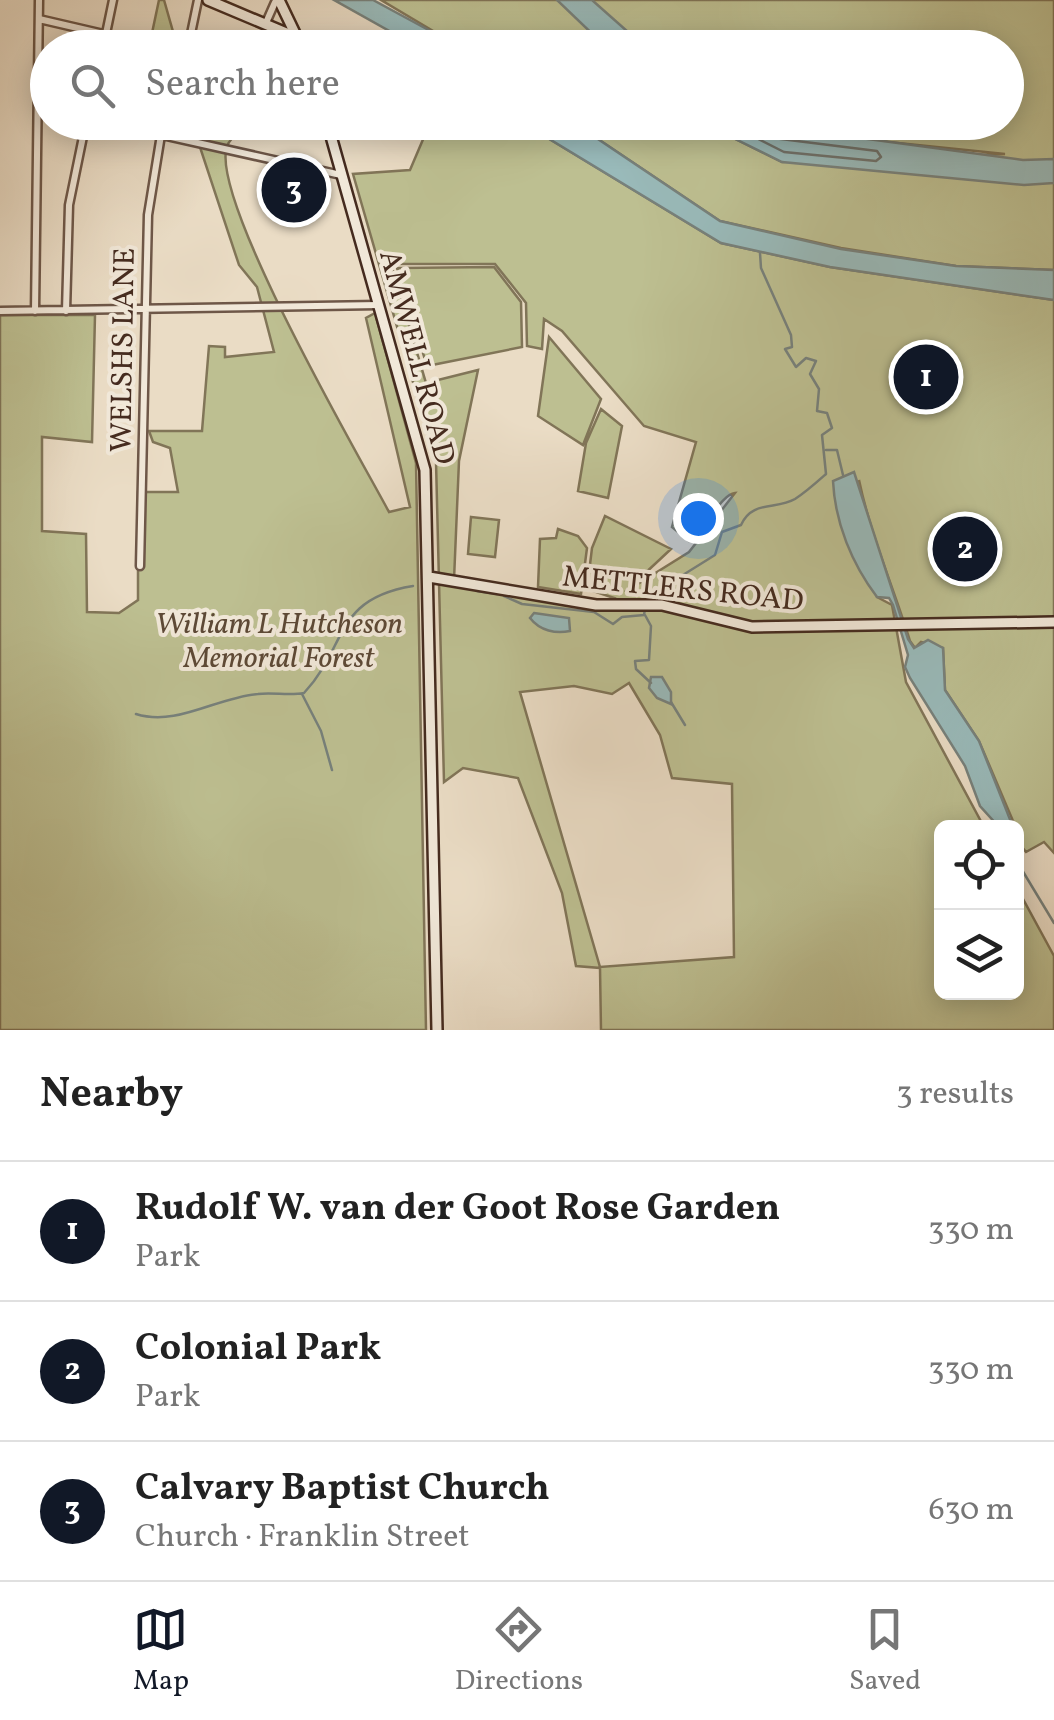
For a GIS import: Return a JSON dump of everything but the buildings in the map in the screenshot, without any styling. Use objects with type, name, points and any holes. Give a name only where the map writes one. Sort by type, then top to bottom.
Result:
[{"type":"main road","points":[[208,0],[276,30]]},
{"type":"main road","points":[[278,0],[293,30]]},
{"type":"main road","name":"AMWELL ROAD","points":[[332,140],[423,457],[429,578],[437,1030]]},
{"type":"main road","name":"METTLERS ROAD","points":[[429,578],[596,606],[662,605],[739,626],[907,628],[1054,622]]},
{"type":"street","points":[[38,30],[39,0]]},
{"type":"street","points":[[107,30],[113,0]]},
{"type":"street","points":[[192,30],[198,0]]},
{"type":"street","points":[[265,24],[278,0]]},
{"type":"street","points":[[38,19],[88,30]]},
{"type":"street","points":[[35,311],[38,140]]},
{"type":"street","points":[[66,311],[69,205],[82,140]]},
{"type":"street","name":"WELSHS LANE","points":[[140,566],[148,198],[159,140]]},
{"type":"street","points":[[183,140],[342,175]]},
{"type":"street","points":[[0,311],[380,304]]},
{"type":"green space","points":[[159,0],[164,0],[173,30],[153,30]]},
{"type":"green space","points":[[381,0],[1054,0],[1054,270],[956,266],[841,248],[720,221],[599,140],[737,140],[782,162],[1005,154],[876,140],[1024,140],[1024,30],[431,30]]},
{"type":"green space","name":"William L Hutcheson Memorial Forest","points":[[198,140],[231,140],[227,146],[228,174],[240,217],[262,269],[389,512],[410,507],[366,318],[375,313],[416,463],[426,1030],[0,1030],[0,315],[95,315],[92,442],[42,437],[42,531],[86,534],[87,612],[119,613],[138,600],[138,492],[178,492],[170,448],[153,442],[149,431],[202,431],[209,346],[225,347],[225,357],[274,352],[257,287],[239,265]]},
{"type":"green space","points":[[423,140],[551,140],[721,243],[830,267],[1054,300],[1054,853],[1044,842],[1024,850],[1024,820],[1013,820],[979,741],[945,690],[943,648],[921,642],[915,648],[910,641],[859,480],[877,597],[892,605],[906,682],[980,820],[934,820],[934,1000],[1024,1000],[1024,901],[1054,956],[1054,1030],[601,1030],[600,968],[576,966],[562,893],[518,778],[463,768],[444,782],[436,462],[353,174],[410,170]],"holes":[[[391,264],[495,264],[526,303],[527,346],[542,349],[544,319],[562,331],[644,426],[696,442],[672,527],[689,541],[724,499],[735,493],[689,552],[625,592],[671,549],[605,516],[592,548],[587,589],[614,598],[603,606],[454,580],[459,461],[478,370],[426,383]],[[629,683],[660,735],[672,778],[732,784],[734,957],[600,967],[520,692],[574,686],[612,694]]]},
{"type":"green space","points":[[494,267],[521,302],[522,347],[427,366],[397,268]]},
{"type":"green space","points":[[549,337],[601,399],[583,445],[538,416]]},
{"type":"green space","points":[[601,409],[622,426],[608,498],[578,491],[586,443]]},
{"type":"green space","points":[[471,517],[499,520],[495,557],[468,554]]},
{"type":"green space","points":[[558,529],[578,536],[587,548],[581,594],[538,587],[540,539],[556,538]]},
{"type":"water","points":[[334,0],[373,0],[429,30],[388,30]]},
{"type":"water","points":[[557,0],[592,0],[626,30],[588,30]]},
{"type":"water","points":[[551,140],[599,140],[720,221],[841,249],[956,266],[1054,270],[1054,300],[830,267],[721,243]]},
{"type":"water","points":[[737,140],[875,140],[1023,160],[1054,159],[1054,183],[1024,185],[782,162]]},
{"type":"water","points":[[854,472],[908,639],[914,648],[928,640],[943,648],[945,690],[979,741],[1010,820],[993,820],[980,806],[965,766],[910,678],[905,667],[908,655],[893,605],[889,598],[877,597],[853,557],[837,512],[833,481]]},
{"type":"water","points":[[534,613],[569,618],[570,631],[543,629],[530,618]]},
{"type":"water","points":[[651,677],[662,677],[671,692],[671,704],[657,698],[649,688]]},
{"type":"waterway","points":[[646,598],[715,555],[722,532],[741,525],[751,512],[795,499],[826,474],[822,435],[832,428],[827,413],[817,411],[819,389],[810,374],[816,361],[806,358],[796,367],[785,349],[792,347],[791,335],[761,268],[760,253]]},
{"type":"waterway","points":[[826,450],[837,450],[843,475]]},
{"type":"waterway","points":[[136,714],[167,717],[243,696],[304,693],[355,613],[387,592],[413,586]]},
{"type":"waterway","points":[[477,591],[497,594]]},
{"type":"waterway","points":[[504,596],[522,604],[594,612],[613,624],[622,617],[644,615],[645,609]]},
{"type":"waterway","points":[[645,615],[651,626],[649,660],[635,661],[636,669],[651,683]]},
{"type":"waterway","points":[[302,694],[321,731],[332,770]]},
{"type":"waterway","points":[[671,702],[685,725]]},
{"type":"waterway","points":[[1024,873],[1054,923]]},
{"type":"place","name":"Calvary Baptist Church","points":[[294,190]]},
{"type":"place","name":"Rudolf W. van der Goot Rose Garden","points":[[926,377]]},
{"type":"place","name":"Colonial Park","points":[[965,549]]}]
